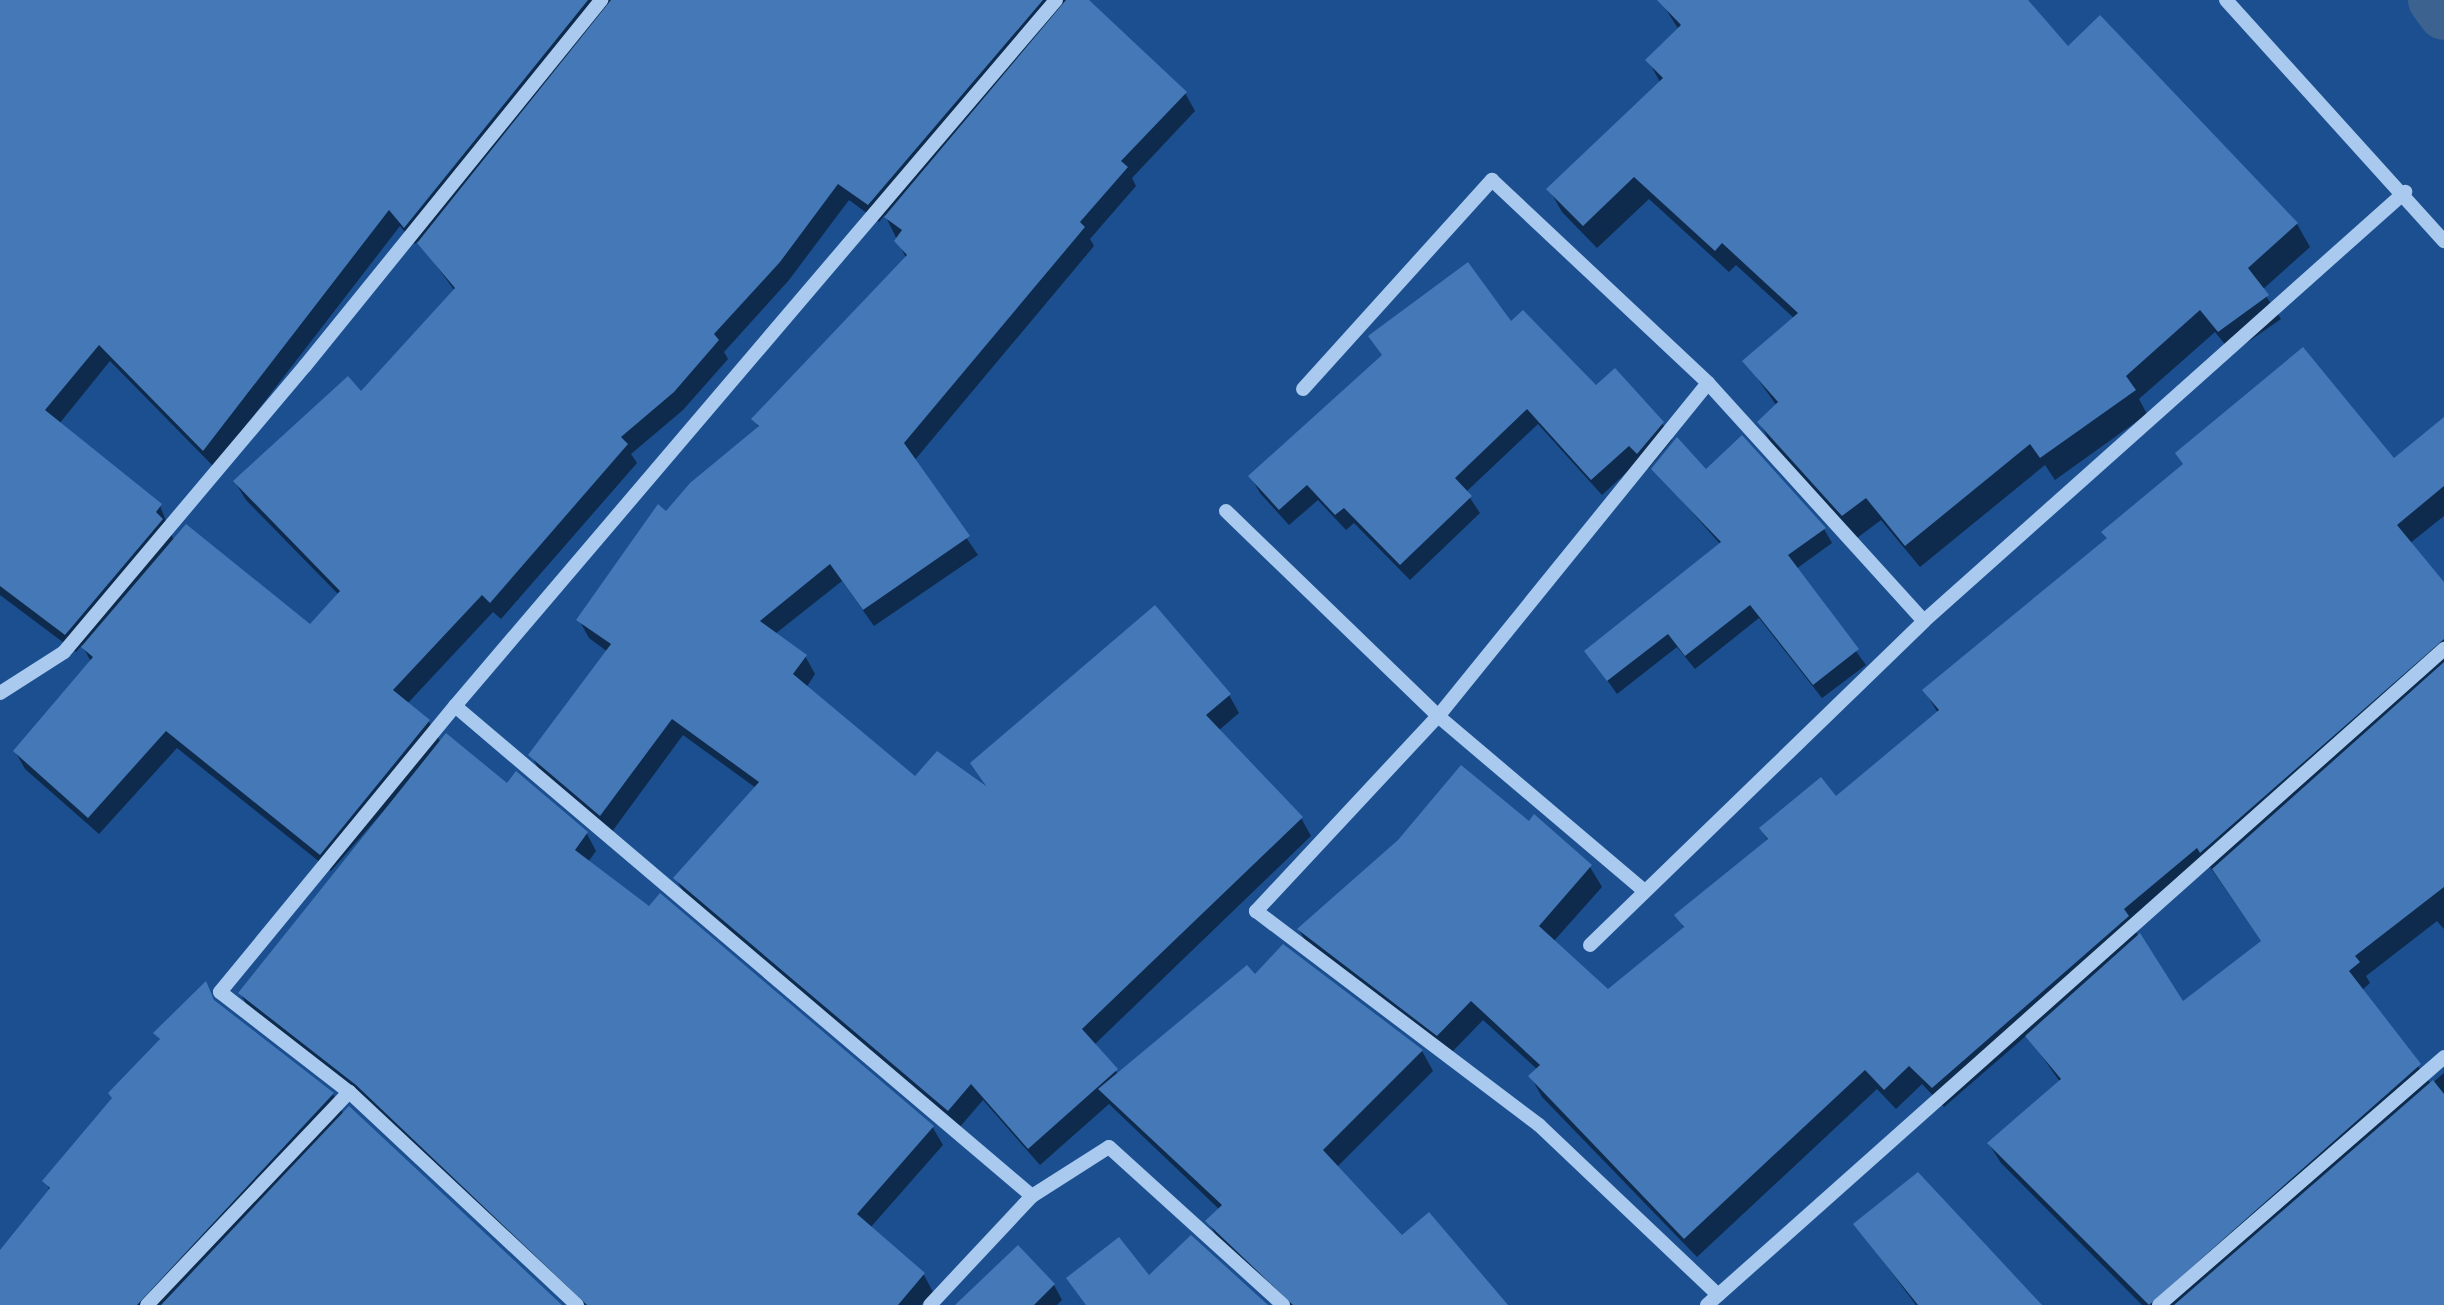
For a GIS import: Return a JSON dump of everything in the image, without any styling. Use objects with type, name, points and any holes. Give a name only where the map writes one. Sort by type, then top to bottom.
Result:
[{"type":"street","points":[[0,693],[64,652],[305,366],[601,0]]},
{"type":"street","points":[[577,1305],[349,1092],[220,992],[455,706],[1056,0]]},
{"type":"street","points":[[2226,0],[2405,192],[2444,241]]},
{"type":"street","points":[[1303,389],[1492,180],[1708,383],[1924,621]]},
{"type":"street","points":[[1590,945],[1642,889],[1924,621],[2405,192]]},
{"type":"street","points":[[1708,383],[1438,716],[1256,911],[1539,1125],[1713,1300],[2444,649]]},
{"type":"street","points":[[1226,511],[1438,716],[1642,889]]},
{"type":"street","points":[[455,706],[1032,1196]]},
{"type":"street","points":[[2159,1305],[2444,1057]]},
{"type":"street","points":[[147,1305],[349,1092]]},
{"type":"street","points":[[930,1305],[1032,1196],[1109,1147],[1283,1305]]},
{"type":"building","points":[[0,0],[588,0],[404,228],[389,210],[203,451],[99,345],[45,410],[162,504],[156,512],[163,519],[65,635],[0,586]]},
{"type":"building","points":[[611,0],[1043,0],[868,205],[838,184],[780,262],[714,334],[719,340],[674,392],[621,437],[628,444],[490,603],[482,595],[393,690],[430,720],[320,855],[166,731],[88,818],[13,751],[93,657],[81,647],[186,524],[310,624],[340,591],[233,481],[348,376],[361,391],[455,288],[417,243]]},
{"type":"building","points":[[1066,0],[1089,0],[1187,92],[1121,161],[1128,167],[1080,222],[1085,227],[904,443],[970,536],[863,610],[830,564],[760,621],[807,655],[793,674],[915,776],[937,751],[986,786],[970,763],[1155,605],[1231,694],[1206,715],[1303,817],[1082,1029],[1118,1069],[1028,1149],[971,1084],[948,1111],[673,878],[759,782],[672,719],[600,816],[528,755],[611,644],[576,620],[658,504],[666,511],[690,483],[759,426],[751,419],[907,255],[894,241],[902,230],[884,217]]},
{"type":"building","points":[[1657,0],[2028,0],[2068,46],[2100,15],[2298,223],[2248,268],[2269,295],[2218,332],[2200,310],[2126,376],[2136,390],[2040,458],[2030,444],[1905,546],[1866,498],[1842,516],[1757,422],[1778,402],[1742,361],[1798,313],[1722,243],[1715,251],[1634,177],[1583,226],[1546,189],[1663,78],[1645,60],[1681,25]]},
{"type":"building","points":[[1468,262],[1511,321],[1523,310],[1596,385],[1615,368],[1664,422],[1637,454],[1629,446],[1591,480],[1527,409],[1455,478],[1472,496],[1400,565],[1344,508],[1335,515],[1307,485],[1279,510],[1248,476],[1382,355],[1368,336]]},
{"type":"building","points":[[2303,347],[2394,458],[2444,417],[2444,486],[2397,525],[2444,582],[2444,639],[2200,853],[2197,848],[2124,909],[2129,916],[1932,1088],[1909,1066],[1884,1090],[1865,1070],[1684,1239],[1528,1076],[1540,1065],[1471,1001],[1437,1036],[1297,929],[1398,840],[1461,765],[1529,821],[1534,814],[1592,865],[1539,926],[1608,989],[1684,927],[1674,915],[1768,839],[1759,828],[1821,777],[1836,796],[1939,710],[1922,690],[2107,538],[2101,532],[2183,464],[2175,453]]},
{"type":"building","points":[[1742,435],[1826,528],[1788,555],[1859,649],[1813,685],[1750,605],[1685,656],[1668,634],[1607,681],[1584,651],[1721,542],[1651,469],[1677,437],[1706,469]]},
{"type":"building","points":[[2444,662],[2444,887],[2355,956],[2360,962],[2349,971],[2421,1064],[2149,1305],[1987,1143],[2061,1079],[2025,1036],[2140,933],[2183,1001],[2261,941],[2212,869]]},
{"type":"building","points":[[446,733],[507,783],[516,771],[588,832],[575,850],[649,906],[660,893],[934,1126],[857,1214],[925,1273],[898,1305],[587,1305],[356,1085],[238,993]]},
{"type":"building","points":[[1283,944],[1423,1050],[1323,1150],[1402,1235],[1429,1212],[1508,1305],[1293,1305],[1205,1221],[1222,1205],[1098,1089],[1247,965],[1255,974]]},
{"type":"building","points":[[206,981],[214,1000],[334,1093],[137,1305],[0,1305],[0,1250],[50,1188],[42,1181],[112,1098],[108,1093],[160,1039],[153,1033]]},
{"type":"building","points":[[2433,1080],[2444,1094],[2444,1305],[2174,1305]]},
{"type":"building","points":[[349,1106],[562,1305],[161,1305]]},
{"type":"building","points":[[1918,1172],[2042,1305],[1918,1305],[1853,1224]]},
{"type":"building","points":[[1191,1235],[1268,1305],[1086,1305],[1066,1278],[1119,1237],[1149,1275]]},
{"type":"building","points":[[1018,1245],[1055,1284],[1034,1305],[955,1305]]},
{"type":"waterway","points":[[2434,0],[2444,14]]}]
